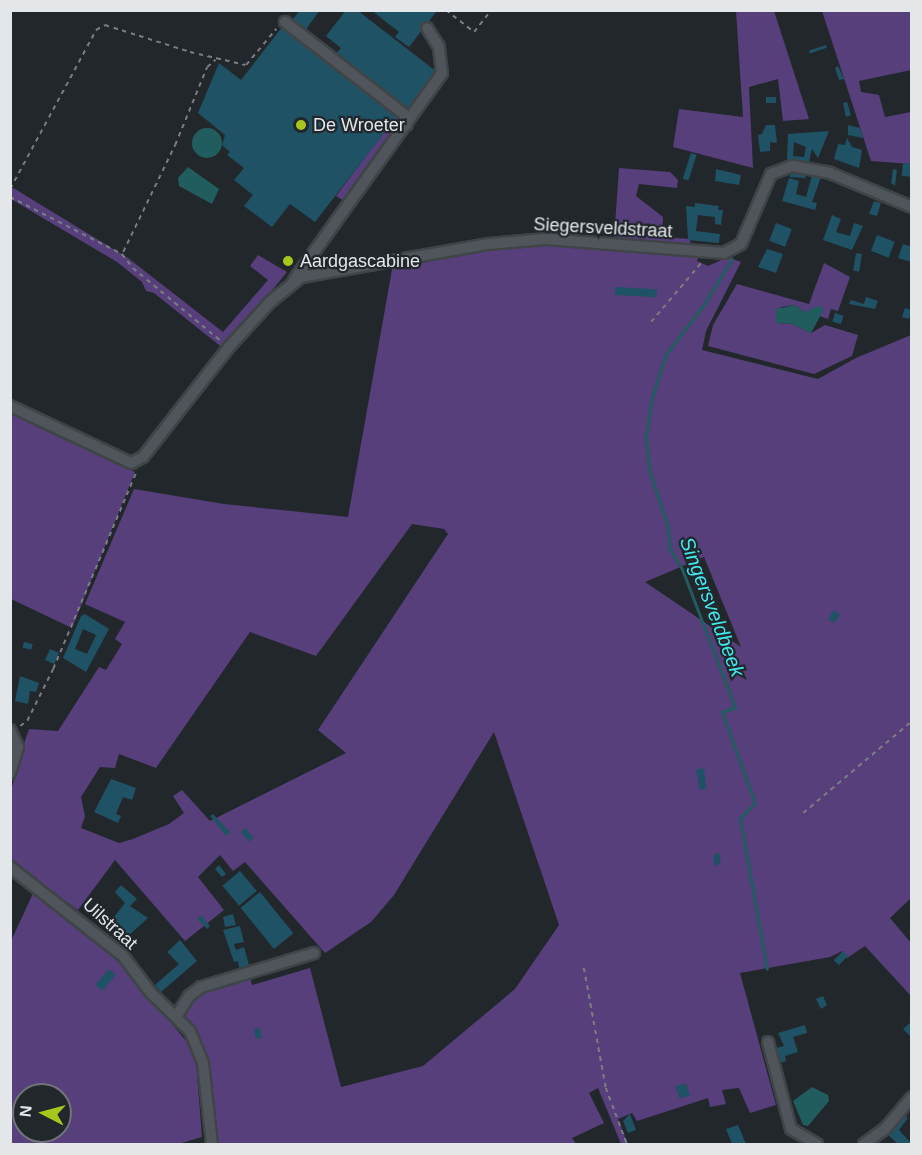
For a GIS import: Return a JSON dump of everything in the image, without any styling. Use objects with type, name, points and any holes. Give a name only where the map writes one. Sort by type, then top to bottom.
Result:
[{"type":"street","points":[[281,25],[404,114],[407,126]]},
{"type":"street","points":[[10,406],[124,462],[137,462],[229,347],[294,280],[407,126],[442,73],[440,47],[427,28]]},
{"type":"street","name":"Siegersveldstraat","points":[[294,280],[489,244],[546,239],[712,251],[724,254],[741,244],[764,184],[779,168],[792,166],[830,173],[912,207]]},
{"type":"street","points":[[10,774],[18,747],[11,731]]},
{"type":"street","name":"Uilstraat","points":[[10,867],[123,956],[176,1017],[199,1048],[212,1144]]},
{"type":"street","points":[[176,1017],[189,996],[201,987],[314,953]]},
{"type":"street","points":[[768,1042],[770,1061],[791,1129],[817,1144]]},
{"type":"street","points":[[864,1144],[886,1128],[912,1097]]},
{"type":"path","points":[[446,10],[474,32],[491,10]]},
{"type":"path","points":[[10,189],[96,30],[105,25],[215,59],[246,65],[281,25]]},
{"type":"path","points":[[122,254],[207,67],[215,59]]},
{"type":"path","points":[[10,197],[122,254],[133,268],[229,347]]},
{"type":"path","points":[[651,322],[712,251]]},
{"type":"path","points":[[11,731],[27,721],[53,669],[137,474],[137,462]]},
{"type":"path","points":[[803,813],[912,721]]},
{"type":"path","points":[[584,968],[606,1088],[627,1144]]},
{"type":"shaded area","points":[[736,11],[774,11],[809,119],[783,121],[778,79],[749,87],[753,168],[673,147],[679,109],[743,117]]},
{"type":"shaded area","points":[[822,11],[911,11],[911,70],[859,81],[861,92],[879,95],[885,117],[911,112],[911,164],[871,161]]},
{"type":"shaded area","points":[[397,115],[403,124],[349,203],[336,196]]},
{"type":"shaded area","points":[[619,168],[670,172],[678,180],[677,188],[639,184],[636,196],[663,217],[662,237],[690,239],[691,246],[614,239]]},
{"type":"shaded area","points":[[10,186],[128,258],[223,332],[268,280],[250,266],[258,255],[287,272],[224,349],[154,293],[146,291],[142,282],[117,262],[11,199]]},
{"type":"shaded area","points":[[538,243],[699,255],[697,261],[708,266],[728,257],[741,262],[706,331],[702,350],[818,379],[856,358],[911,335],[912,897],[890,918],[911,943],[911,996],[865,946],[847,958],[842,951],[830,957],[740,973],[776,1105],[750,1113],[739,1088],[722,1090],[726,1104],[710,1107],[708,1098],[637,1121],[632,1113],[618,1119],[628,1144],[621,1144],[598,1088],[589,1093],[604,1123],[572,1138],[576,1144],[217,1144],[205,1050],[183,1016],[193,997],[250,977],[252,985],[310,968],[341,1087],[423,1066],[515,989],[559,925],[494,732],[394,895],[371,922],[325,953],[245,862],[233,871],[220,855],[198,877],[224,910],[185,941],[115,860],[78,910],[11,862],[11,791],[29,729],[58,731],[99,667],[106,670],[122,644],[115,639],[125,622],[85,604],[134,489],[224,504],[348,517],[393,264]],"holes":[[[412,524],[444,529],[448,534],[318,730],[346,753],[210,821],[182,790],[173,796],[184,813],[169,824],[133,839],[119,843],[81,828],[85,816],[81,797],[100,767],[115,768],[119,754],[156,768],[250,632],[316,656]],[[704,557],[741,647],[645,582]]]},
{"type":"shaded area","points":[[824,263],[850,277],[838,311],[831,309],[828,319],[819,316],[823,309],[805,312],[795,305],[781,307],[777,323],[792,324],[811,333],[825,325],[858,335],[852,356],[814,374],[708,346],[713,325],[737,284],[809,304]]},
{"type":"shaded area","points":[[10,410],[135,472],[72,628],[11,599]]},
{"type":"shaded area","points":[[35,889],[117,958],[187,1042],[196,1061],[202,1137],[178,1144],[11,1144],[11,941]]},
{"type":"water","points":[[207,128],[213,129],[221,137],[221,149],[213,157],[207,158],[201,157],[193,149],[192,143],[193,137],[201,129]]},
{"type":"water","points":[[188,167],[219,189],[212,204],[179,186],[178,178]]},
{"type":"water","points":[[795,305],[805,312],[818,306],[824,309],[811,333],[792,324],[776,323],[776,309]]},
{"type":"water","points":[[812,1087],[828,1095],[829,1101],[808,1126],[803,1125],[793,1101]]},
{"type":"building","points":[[300,10],[320,10],[304,32],[291,22]]},
{"type":"building","points":[[346,10],[357,10],[437,72],[408,111],[335,55],[341,48],[326,36]]},
{"type":"building","points":[[371,10],[433,10],[436,12],[409,47],[395,37],[399,32]]},
{"type":"building","name":"De Wroeter","points":[[283,26],[398,115],[315,222],[290,204],[272,227],[244,206],[253,195],[234,180],[244,168],[227,155],[230,152],[222,145],[225,135],[198,113],[219,63],[241,80]]},
{"type":"building","points":[[826,45],[827,48],[810,53],[809,51]]},
{"type":"building","points":[[838,66],[844,79],[839,80],[835,68]]},
{"type":"building","points":[[766,97],[776,97],[776,103],[766,103]]},
{"type":"building","points":[[847,102],[851,115],[846,117],[843,103]]},
{"type":"building","points":[[766,125],[775,125],[777,143],[770,142],[770,151],[760,152],[758,135],[762,134]]},
{"type":"building","points":[[848,125],[860,128],[863,138],[848,135]]},
{"type":"building","points":[[829,131],[818,158],[812,149],[809,162],[787,159],[788,134]],"holes":[[[794,142],[806,147],[804,157],[793,156]]]},
{"type":"building","points":[[847,138],[852,147],[862,150],[859,168],[834,159],[838,144],[845,145]]},
{"type":"building","points":[[691,153],[697,155],[688,181],[683,179]]},
{"type":"building","points":[[903,163],[912,164],[911,177],[902,176]]},
{"type":"building","points":[[716,169],[741,175],[739,185],[715,181]]},
{"type":"building","points":[[893,169],[897,170],[895,186],[891,183]]},
{"type":"building","points":[[790,173],[806,174],[806,178],[790,177]]},
{"type":"building","points":[[812,175],[821,177],[812,202],[817,203],[815,210],[782,201],[789,178],[799,181],[796,194],[806,197]]},
{"type":"building","points":[[874,201],[881,203],[877,216],[869,214]]},
{"type":"building","points":[[695,203],[719,206],[718,210],[723,210],[721,225],[715,224],[715,217],[698,215],[696,231],[720,234],[719,243],[688,240],[686,206],[695,207]]},
{"type":"building","points":[[832,215],[841,219],[836,232],[850,236],[854,223],[863,226],[852,250],[823,240]]},
{"type":"building","points":[[776,223],[792,229],[785,247],[769,241]]},
{"type":"building","points":[[877,235],[895,242],[889,258],[871,251]]},
{"type":"building","points":[[903,244],[912,247],[912,262],[898,258]]},
{"type":"building","points":[[767,249],[783,254],[776,273],[758,267]]},
{"type":"building","points":[[856,253],[862,254],[859,272],[853,271]]},
{"type":"building","points":[[615,287],[657,289],[657,297],[615,295]]},
{"type":"building","points":[[866,297],[878,301],[875,309],[849,304],[851,300],[864,304]]},
{"type":"building","points":[[905,308],[911,310],[909,319],[902,317]]},
{"type":"building","points":[[835,313],[844,316],[841,324],[832,322]]},
{"type":"building","points":[[834,610],[840,615],[834,623],[828,619]]},
{"type":"building","points":[[85,614],[109,629],[86,672],[63,658],[81,616]],"holes":[[[83,629],[96,635],[87,654],[75,649]]]},
{"type":"building","points":[[24,642],[33,644],[31,650],[23,648]]},
{"type":"building","points":[[50,649],[59,653],[54,664],[45,660]]},
{"type":"building","points":[[20,676],[39,683],[36,692],[30,691],[28,704],[15,701]]},
{"type":"building","points":[[704,768],[706,789],[700,790],[696,770]]},
{"type":"building","points":[[111,779],[136,788],[132,800],[123,797],[116,814],[121,816],[118,823],[94,812]]},
{"type":"building","points":[[213,814],[230,832],[226,836],[210,816]]},
{"type":"building","points":[[245,828],[254,838],[249,842],[241,832]]},
{"type":"building","points":[[719,853],[721,863],[715,866],[713,855]]},
{"type":"building","points":[[219,865],[226,874],[222,877],[215,869]]},
{"type":"building","points":[[240,871],[257,891],[239,906],[222,886]]},
{"type":"building","points":[[121,885],[137,899],[130,906],[148,918],[128,936],[111,921],[125,903],[115,892]]},
{"type":"building","points":[[260,892],[293,933],[274,949],[241,908]]},
{"type":"building","points":[[233,914],[236,925],[225,927],[223,917]]},
{"type":"building","points":[[201,915],[210,926],[207,929],[197,919]]},
{"type":"building","points":[[240,926],[244,942],[234,944],[236,950],[244,947],[249,965],[239,968],[238,961],[234,962],[223,930]]},
{"type":"building","points":[[180,940],[197,961],[161,992],[155,985],[179,964],[167,952]]},
{"type":"building","points":[[843,951],[848,956],[839,965],[834,960]]},
{"type":"building","points":[[109,969],[116,975],[102,991],[95,985]]},
{"type":"building","points":[[823,996],[827,1005],[821,1009],[816,999]]},
{"type":"building","points":[[910,1023],[912,1024],[912,1038],[903,1029]]},
{"type":"building","points":[[805,1025],[807,1033],[793,1037],[798,1052],[785,1056],[786,1061],[780,1063],[775,1048],[784,1046],[778,1033]]},
{"type":"building","points":[[260,1028],[262,1038],[256,1039],[254,1029]]},
{"type":"building","points":[[686,1083],[690,1095],[680,1099],[676,1086]]},
{"type":"building","points":[[630,1114],[636,1130],[628,1133],[623,1121]]},
{"type":"building","points":[[905,1115],[908,1118],[899,1130],[912,1144],[898,1144],[888,1135]]},
{"type":"building","points":[[738,1125],[746,1144],[732,1144],[726,1129]]},
{"type":"waterway","name":"Singersveldbeek","points":[[732,259],[702,307],[666,354],[652,397],[646,436],[649,470],[667,524],[670,549],[682,569],[735,707],[722,712],[755,803],[740,818],[767,969]]},
{"type":"place","name":"De Wroeter","points":[[301,125]]},
{"type":"place","name":"Aardgascabine","points":[[288,261]]}]
